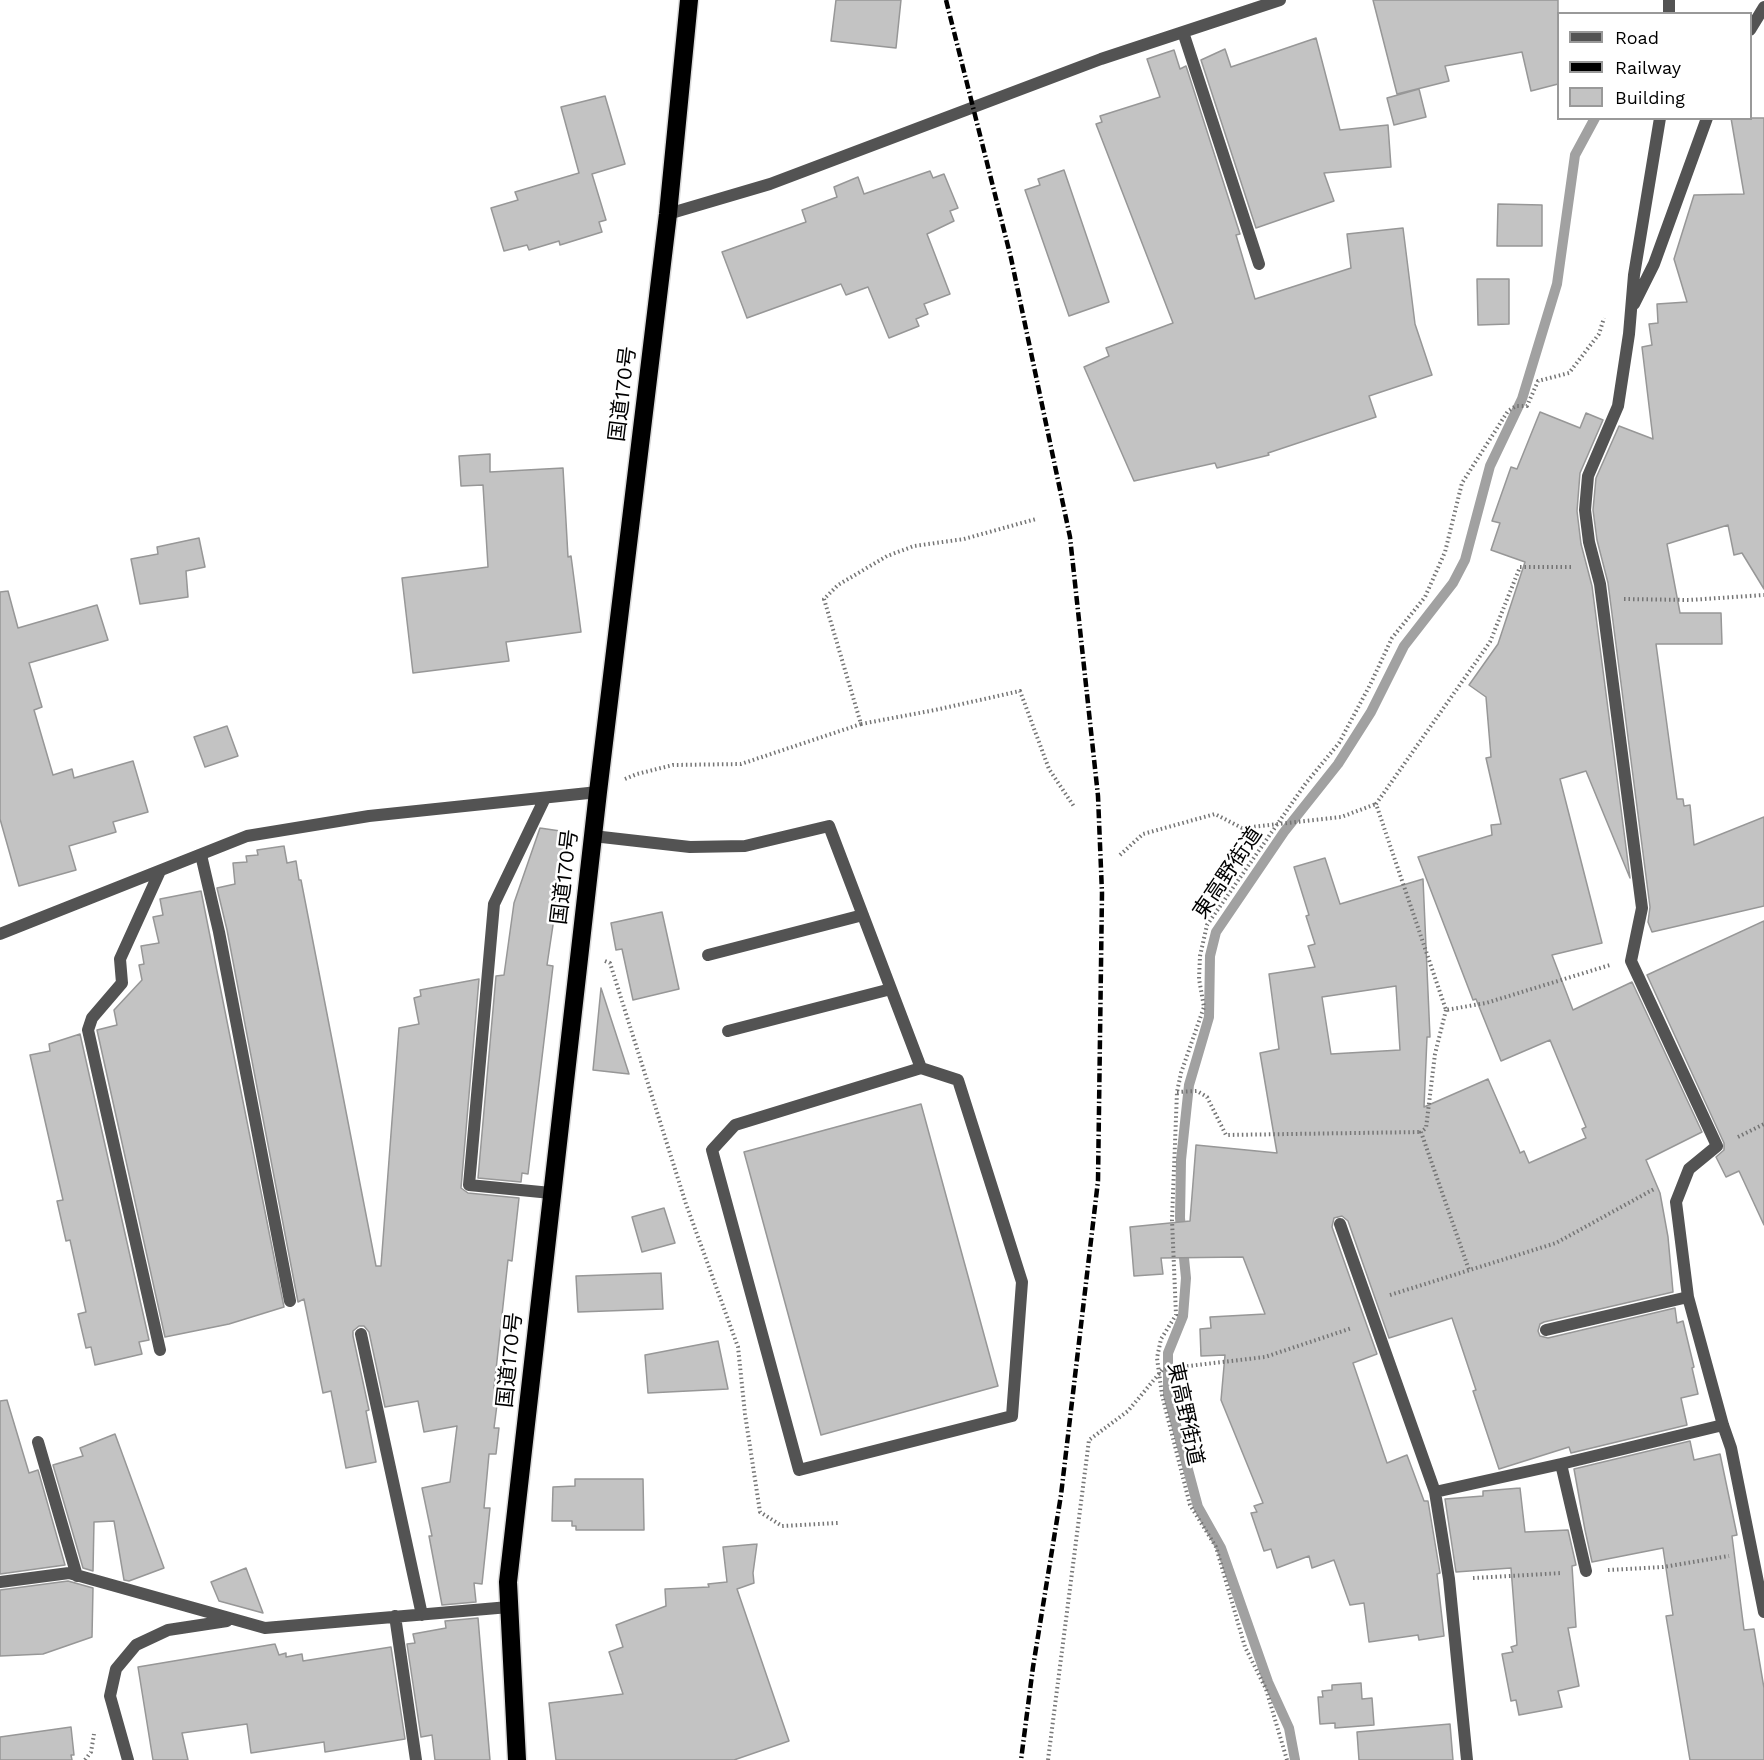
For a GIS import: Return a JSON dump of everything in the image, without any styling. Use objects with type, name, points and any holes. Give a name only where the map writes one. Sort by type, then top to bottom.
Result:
[{"type":"highway","name":"国道170号","points":[[517,1760],[509,1570],[597,792],[668,214],[689,0]]},
{"type":"street","points":[[668,214],[770,184],[1101,59],[1280,0]]},
{"type":"street","points":[[1752,27],[1764,7]]},
{"type":"street","points":[[1183,32],[1259,264]]},
{"type":"street","points":[[1660,120],[1634,275],[1618,406],[1588,476],[1585,510],[1589,542],[1602,599],[1642,908],[1631,961],[1717,1146],[1689,1169],[1676,1202],[1688,1298],[1731,1448],[1764,1612]]},
{"type":"street","points":[[1631,309],[1654,264],[1706,120]]},
{"type":"street","points":[[0,934],[247,836],[358,818],[597,792]]},
{"type":"street","points":[[545,798],[494,904],[469,1185],[551,1193]]},
{"type":"street","points":[[593,836],[690,847],[745,846],[830,826],[921,1068]]},
{"type":"street","points":[[201,855],[219,932],[290,1301]]},
{"type":"street","points":[[160,871],[120,959],[122,983],[92,1018],[88,1030],[160,1350]]},
{"type":"street","points":[[708,955],[863,915]]},
{"type":"street","points":[[728,1031],[891,989]]},
{"type":"street","points":[[921,1068],[958,1080],[1022,1282],[1012,1416],[799,1470],[712,1150],[735,1125],[921,1068]]},
{"type":"street","points":[[1340,1224],[1435,1492],[1449,1579],[1467,1760]]},
{"type":"street","points":[[1546,1330],[1688,1298]]},
{"type":"street","points":[[361,1334],[422,1615]]},
{"type":"street","points":[[1435,1492],[1723,1425]]},
{"type":"street","points":[[38,1443],[77,1576]]},
{"type":"street","points":[[1561,1464],[1586,1571]]},
{"type":"street","points":[[0,1582],[69,1573],[265,1628],[509,1607]]},
{"type":"street","points":[[395,1616],[416,1760]]},
{"type":"street","points":[[128,1760],[110,1696],[116,1669],[136,1645],[168,1630],[234,1620]]},
{"type":"path","name":"東高野街道","points":[[1287,1760],[1266,1689],[1245,1647],[1216,1547],[1190,1505],[1162,1395],[1161,1371],[1157,1358],[1161,1339],[1176,1316],[1176,1270],[1172,1220],[1177,1092],[1181,1073],[1204,1007],[1199,979],[1200,956],[1207,926],[1306,783],[1339,743],[1392,638],[1425,597],[1445,552],[1461,483],[1508,411],[1516,406],[1527,406],[1538,381],[1569,373],[1599,334],[1605,316]]},
{"type":"path","points":[[861,724],[824,599],[838,585],[887,556],[905,549],[964,539],[1036,519]]},
{"type":"path","points":[[1120,855],[1143,834],[1215,814],[1242,828],[1341,817],[1376,804],[1490,642],[1520,567],[1596,567]]},
{"type":"path","points":[[1602,599],[1689,600],[1764,595]]},
{"type":"path","points":[[597,792],[637,774],[674,765],[741,764],[861,724],[1020,691],[1049,769],[1075,808]]},
{"type":"path","points":[[1177,1092],[1197,1091],[1207,1097],[1226,1135],[1421,1132],[1426,1128],[1435,1054],[1446,1010],[1376,804]]},
{"type":"path","points":[[579,952],[610,963],[686,1204],[738,1347],[745,1414],[760,1512],[782,1526],[838,1523]]},
{"type":"path","points":[[1446,1010],[1486,1003],[1605,966],[1631,961]]},
{"type":"path","points":[[1421,1132],[1468,1270]]},
{"type":"path","points":[[1369,1302],[1556,1243],[1689,1169]]},
{"type":"path","points":[[1048,1760],[1089,1440],[1128,1411],[1161,1371],[1176,1366],[1265,1357],[1375,1320]]},
{"type":"path","points":[[1449,1579],[1663,1567],[1752,1552]]},
{"type":"building","points":[[836,0],[901,0],[896,48],[831,41]]},
{"type":"building","points":[[1373,0],[1558,0],[1557,84],[1531,91],[1522,52],[1445,66],[1449,81],[1397,94]]},
{"type":"building","points":[[1316,38],[1340,130],[1388,125],[1391,167],[1324,173],[1334,201],[1256,228],[1201,60],[1225,49],[1231,67]]},
{"type":"building","points":[[1174,50],[1180,69],[1186,66],[1240,234],[1236,235],[1255,299],[1351,268],[1347,234],[1403,228],[1415,324],[1432,375],[1369,396],[1376,417],[1268,453],[1269,455],[1217,468],[1215,463],[1134,481],[1084,367],[1109,356],[1106,348],[1173,323],[1096,124],[1102,122],[1100,116],[1160,97],[1147,59]]},
{"type":"building","points":[[1419,89],[1426,117],[1394,125],[1387,98]]},
{"type":"building","points":[[605,96],[625,164],[592,174],[606,220],[599,222],[602,232],[560,245],[559,241],[529,250],[527,245],[504,251],[491,208],[518,200],[515,192],[579,173],[561,107]]},
{"type":"building","points":[[1764,118],[1764,589],[1742,553],[1734,555],[1728,525],[1667,544],[1680,613],[1721,613],[1722,644],[1656,644],[1677,799],[1683,799],[1684,806],[1690,805],[1694,845],[1764,817],[1764,906],[1652,932],[1648,922],[1650,907],[1608,583],[1597,540],[1593,510],[1596,478],[1619,426],[1653,439],[1642,347],[1652,345],[1649,324],[1658,323],[1657,304],[1687,302],[1674,259],[1694,195],[1744,194],[1731,120]]},
{"type":"building","points":[[1064,170],[1109,302],[1069,316],[1025,190],[1040,185],[1038,179]]},
{"type":"building","points":[[930,171],[933,178],[944,174],[958,208],[950,211],[954,221],[927,234],[950,294],[924,304],[928,314],[916,319],[919,326],[889,338],[868,287],[846,295],[841,284],[747,318],[722,252],[806,222],[802,210],[837,197],[834,187],[858,177],[864,194]]},
{"type":"building","points":[[1498,204],[1542,205],[1542,246],[1497,246]]},
{"type":"building","points":[[1477,279],[1509,279],[1509,324],[1478,325]]},
{"type":"building","points":[[1540,412],[1580,428],[1586,413],[1603,420],[1580,473],[1577,511],[1581,544],[1592,586],[1630,878],[1586,771],[1560,779],[1602,943],[1552,955],[1573,1010],[1632,982],[1702,1132],[1646,1160],[1660,1193],[1668,1237],[1673,1292],[1544,1322],[1540,1324],[1538,1331],[1540,1336],[1548,1338],[1675,1308],[1677,1323],[1683,1321],[1698,1394],[1681,1398],[1687,1425],[1571,1453],[1569,1447],[1499,1469],[1452,1318],[1389,1338],[1348,1221],[1342,1216],[1334,1218],[1332,1227],[1377,1354],[1353,1363],[1387,1463],[1407,1455],[1424,1501],[1428,1501],[1440,1573],[1437,1574],[1444,1636],[1419,1640],[1418,1635],[1369,1642],[1364,1603],[1350,1605],[1334,1560],[1312,1568],[1309,1556],[1277,1568],[1271,1549],[1264,1551],[1251,1513],[1257,1512],[1254,1506],[1263,1503],[1221,1400],[1225,1355],[1201,1356],[1200,1329],[1211,1328],[1210,1317],[1265,1314],[1243,1257],[1161,1258],[1163,1274],[1134,1276],[1130,1227],[1190,1221],[1196,1145],[1277,1153],[1260,1053],[1279,1049],[1269,974],[1315,967],[1308,946],[1315,944],[1306,916],[1309,915],[1294,867],[1325,858],[1340,904],[1423,879],[1430,1037],[1427,1037],[1424,1107],[1488,1079],[1520,1153],[1524,1151],[1529,1163],[1586,1138],[1582,1129],[1586,1127],[1550,1040],[1501,1061],[1476,999],[1473,1000],[1418,857],[1492,835],[1491,825],[1501,824],[1486,758],[1491,757],[1486,697],[1469,685],[1498,644],[1525,562],[1491,550],[1500,523],[1492,521],[1511,467],[1517,469]],"holes":[[[1396,986],[1400,1050],[1331,1054],[1322,997]]]},
{"type":"building","points":[[490,454],[490,472],[563,468],[568,557],[571,556],[581,632],[506,642],[509,661],[413,673],[402,578],[488,567],[483,485],[461,486],[459,456]]},
{"type":"building","points":[[199,538],[205,567],[186,571],[188,597],[140,604],[131,559],[158,554],[157,547]]},
{"type":"building","points":[[8,591],[18,628],[97,605],[108,640],[29,663],[42,707],[34,710],[53,775],[72,769],[74,778],[133,761],[148,812],[113,822],[116,832],[69,846],[76,870],[19,886],[0,819],[0,592]]},
{"type":"building","points":[[227,726],[238,756],[205,767],[194,737]]},
{"type":"building","points":[[540,828],[567,832],[547,965],[553,966],[528,1174],[522,1173],[521,1182],[478,1178],[496,976],[504,975],[514,903]]},
{"type":"building","points":[[284,846],[287,863],[296,861],[299,880],[301,880],[376,1266],[381,1266],[399,1028],[419,1024],[414,998],[421,996],[420,990],[479,979],[461,1188],[468,1193],[519,1198],[512,1261],[508,1260],[494,1388],[499,1389],[494,1428],[499,1428],[496,1454],[489,1454],[484,1508],[490,1508],[482,1584],[474,1583],[476,1602],[442,1605],[422,1488],[450,1482],[457,1426],[424,1432],[418,1401],[385,1407],[369,1332],[364,1326],[359,1326],[353,1331],[353,1336],[369,1410],[366,1411],[376,1462],[346,1468],[331,1391],[323,1393],[304,1299],[298,1302],[217,888],[235,884],[233,863],[247,862],[246,856],[258,855],[257,850]]},
{"type":"building","points":[[201,891],[284,1307],[229,1324],[165,1337],[97,1030],[117,1025],[114,1010],[142,980],[139,965],[144,964],[141,946],[159,943],[153,917],[163,915],[160,899]]},
{"type":"building","points":[[662,912],[679,989],[633,1000],[622,949],[616,950],[611,923]]},
{"type":"building","points":[[1764,921],[1764,1225],[1739,1171],[1726,1177],[1716,1157],[1724,1150],[1724,1143],[1647,975]]},
{"type":"building","points":[[601,988],[629,1074],[593,1070]]},
{"type":"building","points":[[80,1034],[149,1340],[139,1342],[142,1354],[95,1365],[91,1347],[86,1348],[78,1314],[86,1312],[70,1240],[66,1241],[57,1201],[63,1200],[30,1055],[50,1051],[49,1044]]},
{"type":"building","points":[[921,1104],[998,1386],[821,1435],[744,1152]]},
{"type":"building","points":[[664,1208],[675,1243],[642,1252],[632,1217]]},
{"type":"building","points":[[661,1273],[663,1309],[578,1312],[576,1276]]},
{"type":"building","points":[[718,1341],[728,1389],[648,1393],[645,1355]]},
{"type":"building","points":[[7,1400],[29,1473],[38,1470],[65,1565],[0,1574],[0,1401]]},
{"type":"building","points":[[115,1434],[164,1568],[129,1581],[124,1580],[114,1521],[94,1522],[93,1571],[83,1568],[53,1465],[83,1456],[80,1448]]},
{"type":"building","points":[[1690,1441],[1694,1460],[1720,1454],[1737,1535],[1732,1536],[1744,1630],[1754,1629],[1764,1688],[1764,1760],[1690,1760],[1666,1616],[1673,1615],[1663,1548],[1592,1562],[1574,1469]]},
{"type":"building","points":[[575,1479],[643,1479],[644,1530],[576,1530],[576,1526],[572,1526],[572,1521],[552,1521],[553,1487],[575,1486]]},
{"type":"building","points":[[1520,1488],[1525,1532],[1568,1530],[1576,1565],[1572,1566],[1576,1627],[1568,1628],[1579,1686],[1558,1691],[1562,1707],[1519,1715],[1516,1700],[1511,1701],[1502,1654],[1513,1652],[1511,1647],[1517,1645],[1511,1568],[1456,1572],[1445,1499],[1483,1496],[1483,1491]]},
{"type":"building","points":[[757,1544],[754,1583],[737,1589],[789,1741],[734,1760],[556,1760],[549,1703],[623,1694],[609,1652],[623,1647],[616,1625],[666,1606],[665,1589],[709,1587],[708,1584],[727,1582],[723,1547]]},
{"type":"building","points":[[246,1568],[263,1613],[219,1601],[211,1582]]},
{"type":"building","points":[[68,1581],[93,1588],[92,1637],[43,1654],[0,1656],[0,1590]]},
{"type":"building","points":[[478,1618],[490,1760],[435,1760],[432,1735],[421,1737],[407,1644],[415,1643],[413,1634],[446,1628],[445,1621]]},
{"type":"building","points":[[275,1644],[279,1655],[286,1653],[286,1657],[302,1654],[303,1661],[391,1647],[405,1739],[325,1752],[324,1742],[251,1753],[247,1724],[182,1733],[188,1760],[153,1760],[138,1667]]},
{"type":"building","points":[[1361,1683],[1362,1699],[1372,1698],[1374,1725],[1335,1728],[1335,1723],[1320,1724],[1318,1697],[1323,1697],[1322,1691],[1332,1690],[1332,1685]]},
{"type":"building","points":[[1450,1724],[1453,1760],[1359,1760],[1357,1732]]},
{"type":"building","points":[[71,1727],[74,1755],[71,1755],[72,1760],[0,1760],[0,1737]]},
{"type":"waterway","points":[[1295,1760],[1289,1728],[1268,1682],[1221,1548],[1198,1507],[1168,1395],[1168,1353],[1183,1316],[1186,1278],[1180,1218],[1181,1160],[1189,1085],[1209,1017],[1210,956],[1216,932],[1284,832],[1338,764],[1371,712],[1404,646],[1453,583],[1465,560],[1490,466],[1522,399],[1557,284],[1575,155],[1594,120]]},
{"type":"railway","points":[[946,0],[1011,258],[1070,537],[1098,796],[1102,893],[1098,1181],[1061,1495],[1033,1667],[1021,1760]]}]
